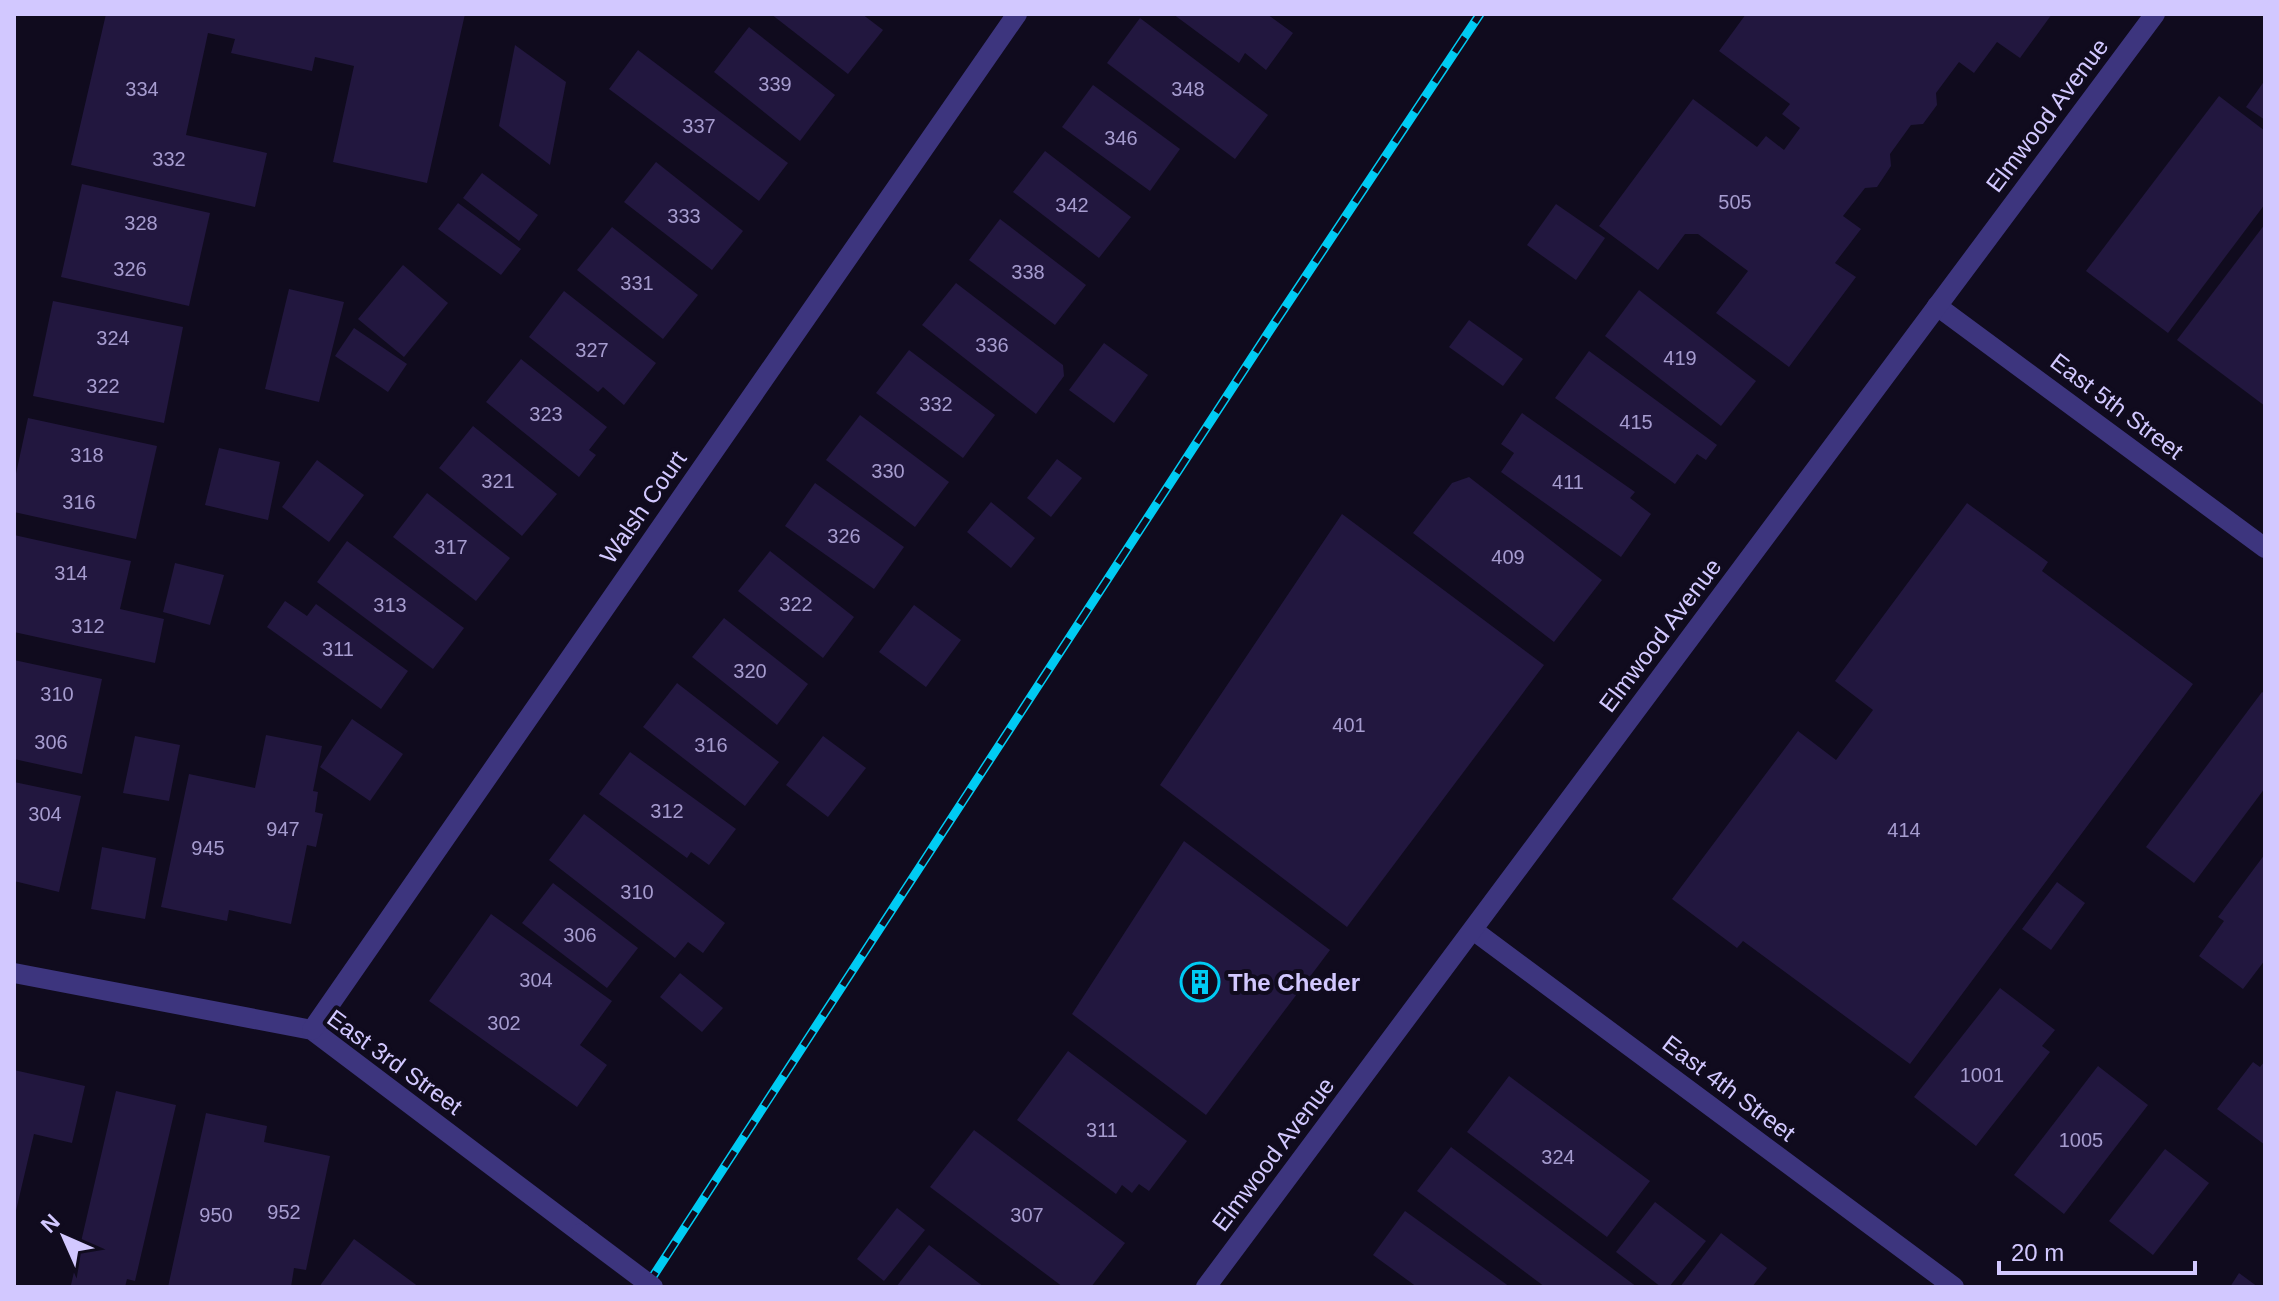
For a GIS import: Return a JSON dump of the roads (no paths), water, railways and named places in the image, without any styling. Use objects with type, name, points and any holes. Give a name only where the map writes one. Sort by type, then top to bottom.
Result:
[{"type":"street","name":"Walsh Court","points":[[312,1030],[1017,14]]},
{"type":"street","name":"Elmwood Avenue","points":[[1206,1287],[2155,14]]},
{"type":"street","name":"East 5th Street","points":[[1937,306],[2265,548]]},
{"type":"street","name":"East 4th Street","points":[[1473,930],[1954,1287]]},
{"type":"street","name":"East 3rd Street","points":[[14,973],[312,1030],[653,1287]]},
{"type":"railway","points":[[646,1287],[1270,330],[1480,14]]},
{"type":"place","name":"The Cheder","points":[[1200,982]]}]
